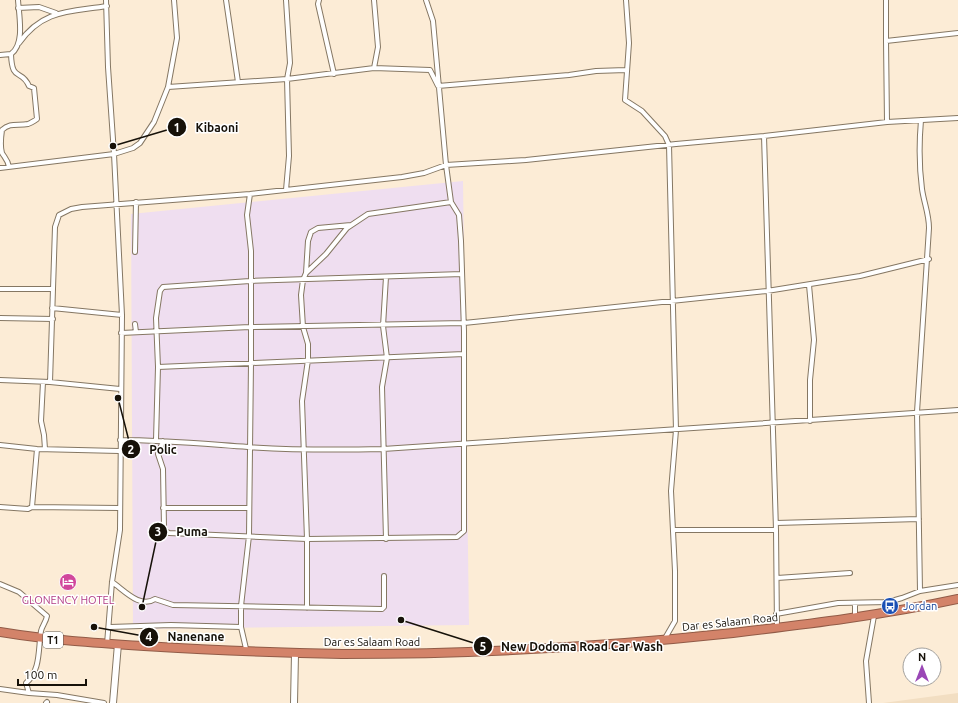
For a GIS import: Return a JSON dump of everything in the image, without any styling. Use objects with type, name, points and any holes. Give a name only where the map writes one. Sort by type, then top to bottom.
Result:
[{"type":"highway","name":"Dar es Salaam Road","points":[[0,632],[40,639],[294,654],[505,651],[664,640],[777,628],[855,617],[874,616],[958,599]]},
{"type":"street","points":[[0,55],[11,54],[17,50],[19,43],[18,0]]},
{"type":"street","points":[[106,0],[108,67],[117,204],[122,315],[119,451],[120,530],[112,582],[110,627],[107,644]]},
{"type":"street","points":[[0,168],[114,154],[133,148],[140,143],[154,122],[168,87],[177,38],[174,0]]},
{"type":"street","points":[[226,0],[238,82]]},
{"type":"street","points":[[286,0],[290,63],[286,79],[289,156],[286,190]]},
{"type":"street","points":[[319,0],[318,4],[334,74]]},
{"type":"street","points":[[374,0],[378,47],[374,68]]},
{"type":"street","points":[[163,441],[158,454],[163,469],[164,527],[165,531],[169,533],[307,539],[386,539],[457,537],[462,535],[466,523],[464,324],[459,215],[451,202],[438,86],[433,22],[426,0]]},
{"type":"street","points":[[626,0],[629,43],[624,95],[625,101],[642,111],[665,136],[669,145],[676,430],[671,491],[675,621],[664,640]]},
{"type":"street","points":[[886,0],[887,122]]},
{"type":"street","points":[[19,43],[28,31],[56,13],[107,6]]},
{"type":"street","points":[[18,8],[39,7],[56,13]]},
{"type":"street","points":[[886,41],[958,33]]},
{"type":"street","points":[[9,167],[8,160],[2,153],[1,130],[6,126],[19,123],[28,124],[37,119],[34,88],[29,86],[26,80],[12,70],[11,54]]},
{"type":"street","points":[[168,87],[286,79],[374,68],[430,70],[438,86]]},
{"type":"street","points":[[438,86],[569,75],[596,71],[626,70]]},
{"type":"street","points":[[50,382],[54,319],[52,308],[55,226],[58,216],[71,209],[136,202],[286,190],[424,173],[446,165],[496,163],[887,122],[958,118]]},
{"type":"street","points":[[920,591],[917,412],[929,259],[929,211],[924,204],[920,153],[921,120]]},
{"type":"street","points":[[764,136],[767,291],[776,523],[777,628]]},
{"type":"street","points":[[247,652],[241,628],[241,606],[249,536],[252,363],[250,328],[251,251],[248,215],[250,194]]},
{"type":"street","points":[[135,252],[136,202]]},
{"type":"street","points":[[306,273],[351,225],[372,213],[451,202]]},
{"type":"street","points":[[307,608],[307,539],[302,401],[308,360],[308,344],[303,327],[301,295],[303,280],[306,273],[308,241],[311,232],[318,228],[351,225]]},
{"type":"street","points":[[121,333],[250,328],[464,324],[767,291],[860,276],[929,259]]},
{"type":"street","points":[[156,440],[158,367],[156,318],[160,291],[163,287],[250,281],[462,274]]},
{"type":"street","points":[[386,277],[384,326],[387,358],[382,387],[386,539]]},
{"type":"street","points":[[809,285],[814,340],[810,380],[810,420]]},
{"type":"street","points":[[0,289],[53,289]]},
{"type":"street","points":[[52,308],[122,315]]},
{"type":"street","points":[[0,318],[54,319]]},
{"type":"street","points":[[135,324],[136,332]]},
{"type":"street","points":[[158,367],[464,354]]},
{"type":"street","points":[[0,380],[50,382],[120,389]]},
{"type":"street","points":[[43,382],[41,421],[45,449]]},
{"type":"street","points":[[120,440],[156,440],[250,447],[303,449],[383,449],[772,424],[958,410]]},
{"type":"street","points":[[0,445],[37,449],[119,451]]},
{"type":"street","points":[[32,507],[37,449]]},
{"type":"street","points":[[0,507],[28,509],[32,507],[119,508]]},
{"type":"street","points":[[163,508],[249,508]]},
{"type":"street","points":[[776,523],[919,519]]},
{"type":"street","points":[[673,530],[776,530]]},
{"type":"street","points":[[777,578],[850,573]]},
{"type":"street","points":[[112,582],[136,600],[152,601],[154,599],[173,605],[384,609],[384,576]]},
{"type":"street","points":[[0,584],[19,592],[47,616],[41,631],[39,654],[33,677],[26,683],[29,693]]},
{"type":"street","points":[[776,614],[838,603],[888,602],[920,591],[958,585]]},
{"type":"street","points":[[855,603],[855,617]]},
{"type":"street","points":[[869,703],[866,661],[874,616]]},
{"type":"street","points":[[110,627],[171,625],[241,628]]},
{"type":"street","points":[[114,703],[118,644]]},
{"type":"street","points":[[294,654],[294,703]]},
{"type":"street","points":[[0,689],[57,695],[104,703]]},
{"type":"shaded area","points":[[463,181],[469,625],[133,629],[131,214]]},
{"type":"shaded area","points":[[958,693],[958,703],[883,703]]},
{"type":"place","name":"Kibaoni","points":[[113,146]]},
{"type":"place","name":"Polic","points":[[118,398]]},
{"type":"place","name":"GLONENCY HOTEL","points":[[68,582]]},
{"type":"place","name":"Jordan","points":[[890,606]]},
{"type":"place","name":"Puma","points":[[142,607]]},
{"type":"place","name":"New Dodoma Road Car Wash","points":[[401,620]]},
{"type":"place","name":"Nanenane","points":[[94,627]]}]
